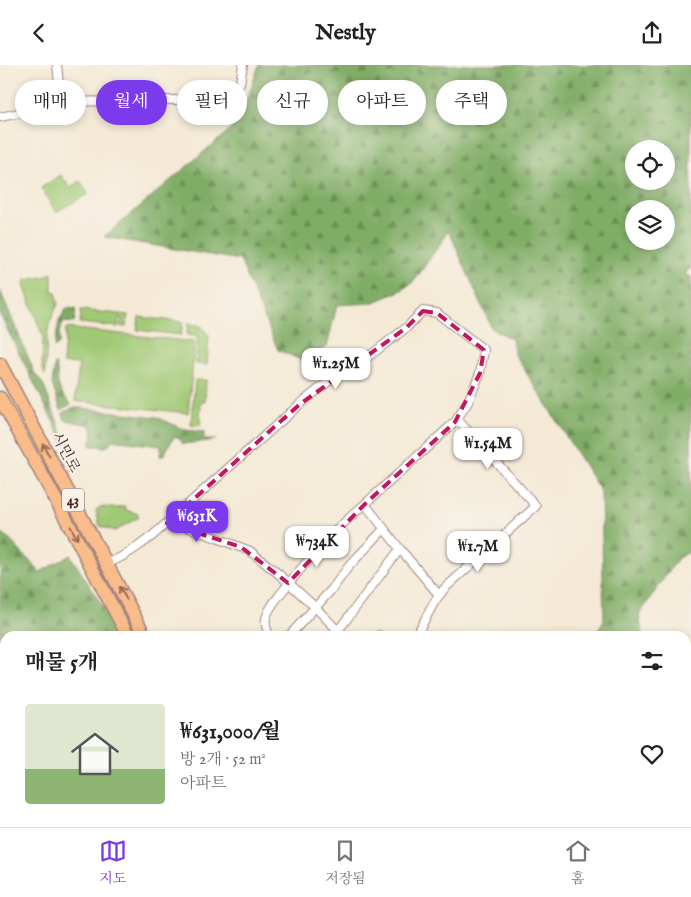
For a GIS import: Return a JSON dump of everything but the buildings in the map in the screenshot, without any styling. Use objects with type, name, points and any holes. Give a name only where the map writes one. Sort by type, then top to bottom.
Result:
[{"type":"main road","name":"시민로","points":[[0,364],[142,631]]},
{"type":"main road","name":"시민로","points":[[0,398],[125,631]]},
{"type":"street","points":[[57,65],[59,80]]},
{"type":"street","points":[[86,102],[222,99],[240,83],[243,65]]},
{"type":"street","points":[[0,117],[15,114]]},
{"type":"street","points":[[107,563],[119,558],[144,542],[168,523],[300,404],[343,370],[364,359],[399,333],[423,311],[437,313],[484,350],[480,373],[468,402],[457,419],[340,525],[288,583],[270,606],[266,619],[268,631]]},
{"type":"street","points":[[419,631],[444,589],[536,506],[457,419]]},
{"type":"street","points":[[365,504],[439,595]]},
{"type":"street","points":[[168,523],[181,525],[241,547],[260,559],[315,607],[336,631]]},
{"type":"street","points":[[293,631],[340,580],[349,566],[384,529]]},
{"type":"street","points":[[341,631],[400,549]]},
{"type":"highlighted area","points":[[423,311],[437,313],[484,350],[480,373],[455,422],[365,504],[288,583],[241,547],[167,523],[300,404],[406,328]]},
{"type":"green space","points":[[259,65],[691,65],[691,268],[685,273],[691,277],[691,551],[678,558],[639,615],[642,631],[597,631],[604,621],[601,492],[514,353],[512,339],[492,329],[449,231],[415,280],[402,290],[372,303],[337,305],[327,347],[301,360],[278,350],[240,260],[104,237],[235,125],[247,125],[247,99]]},
{"type":"green space","points":[[61,175],[70,188],[80,181],[88,194],[56,212],[41,188]]},
{"type":"green space","points":[[52,273],[52,291],[56,292],[58,304],[49,324],[45,375],[42,366],[43,337],[24,285],[25,280],[44,277]]},
{"type":"green space","points":[[0,290],[35,374],[43,384],[66,443],[65,445],[0,315]]},
{"type":"green space","points":[[67,308],[76,309],[74,323],[64,322],[59,332],[59,344],[54,348],[59,320]]},
{"type":"green space","points":[[81,310],[128,315],[126,327],[120,326],[122,319],[119,318],[118,327],[80,323]]},
{"type":"green space","points":[[139,317],[183,322],[181,335],[137,330]]},
{"type":"green space","points":[[188,323],[201,326],[209,336],[207,365],[196,364],[198,340],[195,336],[187,335]]},
{"type":"green space","points":[[66,328],[195,342],[188,413],[75,401],[79,364],[63,363]]},
{"type":"green space","points":[[55,363],[60,389],[71,404],[61,410],[52,384]]},
{"type":"green space","points":[[195,380],[206,380],[205,402],[201,402],[200,426],[191,425]]},
{"type":"green space","points":[[74,407],[157,417],[185,430],[204,432],[204,440],[216,440],[183,444],[176,436],[163,456],[160,456],[161,446],[110,440],[110,444],[106,447],[91,446],[93,432],[90,425],[65,420],[63,413]]},
{"type":"green space","points":[[125,506],[126,510],[138,514],[139,517],[115,531],[100,526],[96,510],[100,507],[118,508]]},
{"type":"green space","points":[[0,534],[4,534],[40,572],[70,555],[110,618],[115,631],[0,631]]}]
